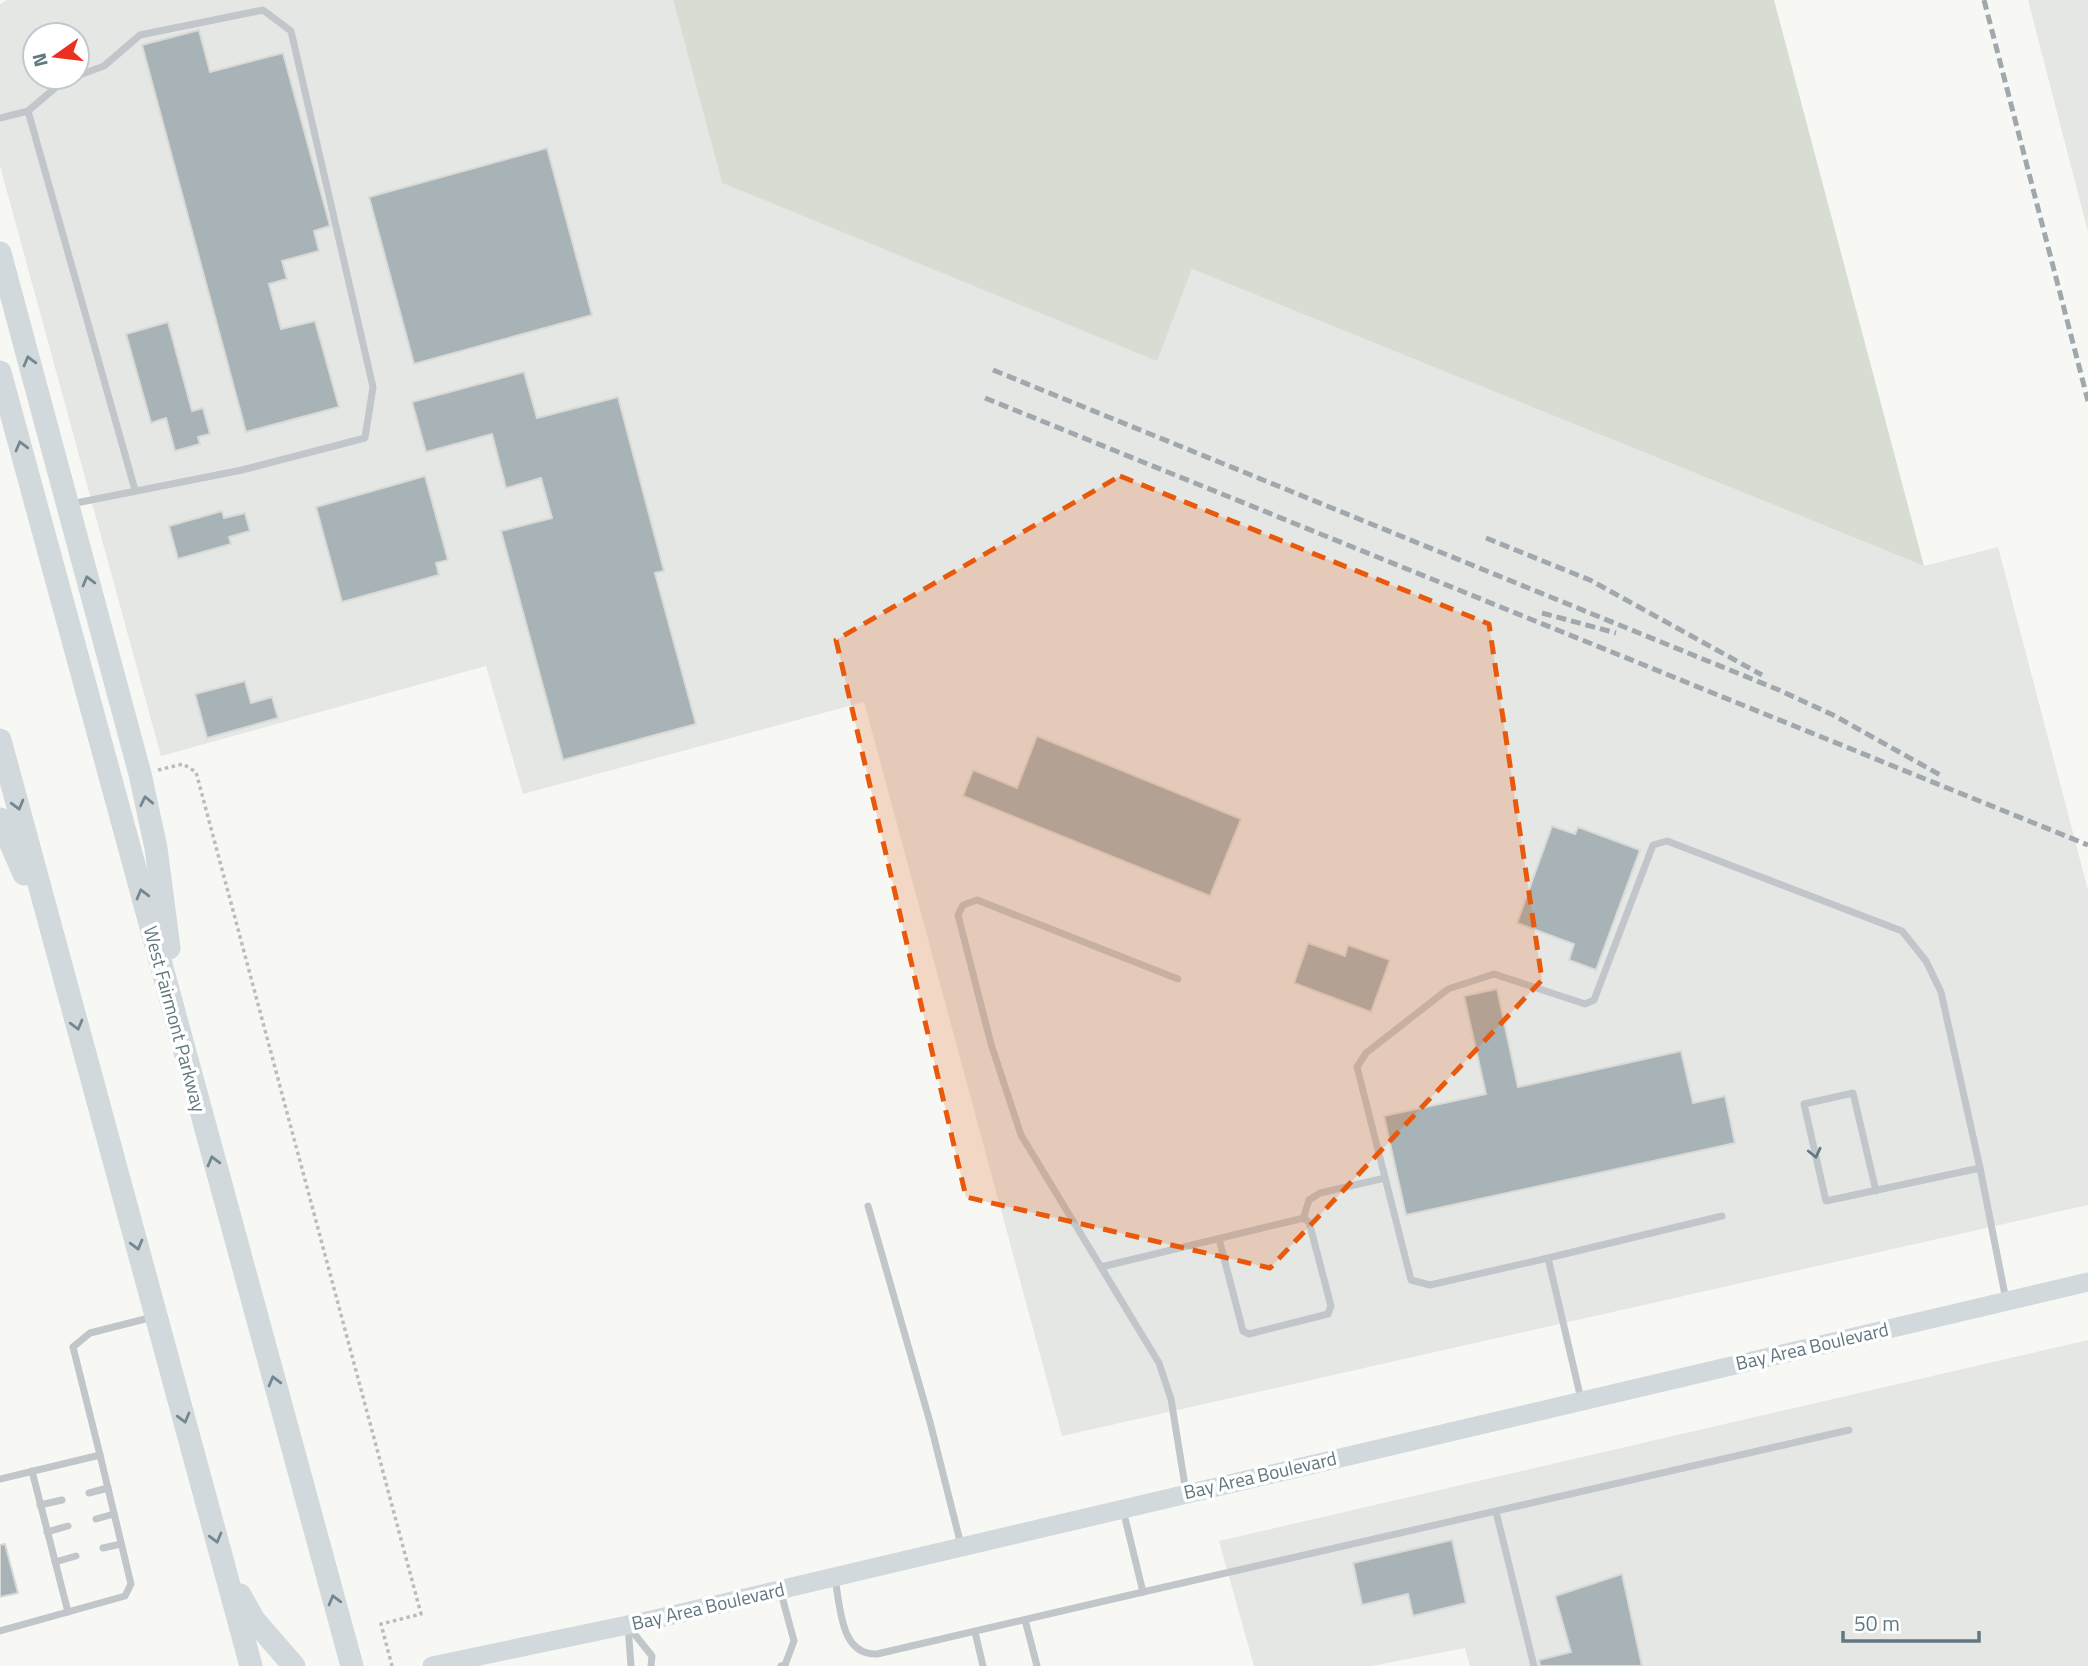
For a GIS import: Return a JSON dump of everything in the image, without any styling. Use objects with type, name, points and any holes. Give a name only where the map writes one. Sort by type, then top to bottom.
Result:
[{"type":"main road","points":[[0,253],[140,775],[156,848],[180,1038]]},
{"type":"main road","name":"West Fairmont Parkway","points":[[0,372],[352,1666]]},
{"type":"main road","points":[[0,740],[251,1666]]},
{"type":"main road","points":[[0,819],[55,945]]},
{"type":"main road","name":"Bay Area Boulevard","points":[[432,1666],[628,1625],[2088,1282]]},
{"type":"main road","points":[[225,1568],[254,1620],[294,1666]]},
{"type":"lane","points":[[68,505],[242,470],[365,438],[373,387],[291,31],[263,10],[140,35],[104,66],[91,71]]},
{"type":"lane","points":[[0,118],[28,111],[51,91]]},
{"type":"lane","points":[[28,111],[135,491]]},
{"type":"lane","points":[[1722,1216],[1430,1285],[1411,1280],[1357,1067],[1366,1053],[1448,989],[1494,974],[1585,1004],[1594,1000],[1653,845],[1667,841],[1902,931],[1926,961],[1941,992],[2006,1301]]},
{"type":"lane","points":[[1178,979],[977,900],[964,905],[958,915],[991,1044],[1021,1135],[1158,1363],[1171,1399],[1186,1492]]},
{"type":"lane","points":[[1876,1191],[1853,1093],[1804,1104],[1826,1201],[1876,1191],[1980,1168]]},
{"type":"lane","points":[[1303,1219],[1309,1200],[1320,1193],[1385,1178]]},
{"type":"lane","points":[[868,1206],[930,1422],[961,1546]]},
{"type":"lane","points":[[1101,1268],[1219,1239],[1303,1219],[1309,1222],[1331,1306],[1328,1314],[1249,1334],[1243,1331],[1219,1239]]},
{"type":"lane","points":[[1548,1258],[1581,1399]]},
{"type":"lane","points":[[0,1631],[125,1596],[131,1584],[73,1347],[90,1333],[156,1316]]},
{"type":"lane","points":[[834,1576],[846,1632],[855,1649],[864,1654],[975,1632],[1849,1430]]},
{"type":"lane","points":[[0,1479],[100,1455]]},
{"type":"lane","points":[[32,1471],[68,1612]]},
{"type":"lane","points":[[89,1493],[108,1488]]},
{"type":"lane","points":[[40,1505],[62,1500]]},
{"type":"lane","points":[[1123,1507],[1143,1592]]},
{"type":"lane","points":[[1496,1512],[1534,1666]]},
{"type":"lane","points":[[96,1518],[114,1514]]},
{"type":"lane","points":[[47,1532],[68,1526]]},
{"type":"lane","points":[[103,1548],[121,1544]]},
{"type":"lane","points":[[55,1562],[76,1556]]},
{"type":"lane","points":[[780,1589],[794,1641],[785,1665],[781,1666]]},
{"type":"lane","points":[[1025,1620],[1037,1666]]},
{"type":"lane","points":[[628,1625],[631,1666]]},
{"type":"lane","points":[[628,1625],[652,1656],[651,1666]]},
{"type":"lane","points":[[975,1632],[983,1666]]},
{"type":"path","points":[[140,775],[183,764],[196,772],[421,1614],[381,1624],[392,1666]]},
{"type":"highlighted area","points":[[1120,476],[1489,624],[1542,980],[1270,1268],[966,1197],[836,640]]},
{"type":"shaded area","points":[[7,0],[673,0],[722,183],[1156,360],[1192,269],[1924,566],[1998,547],[2088,890],[2088,1205],[1062,1436],[864,702],[523,794],[486,666],[161,756],[0,166],[0,4]]},
{"type":"shaded area","points":[[673,0],[1774,0],[1924,566],[1192,269],[1157,361],[722,183]]},
{"type":"shaded area","points":[[2028,0],[2088,0],[2088,232]]},
{"type":"shaded area","points":[[2088,1340],[2088,1666],[1470,1666],[1465,1648],[1371,1666],[1254,1666],[1219,1541]]},
{"type":"building","points":[[199,30],[210,72],[283,53],[330,226],[314,231],[319,251],[282,261],[287,279],[269,284],[281,329],[315,321],[339,407],[246,432],[142,45]]},
{"type":"building","points":[[547,148],[592,315],[414,364],[369,197]]},
{"type":"building","points":[[168,322],[192,411],[203,408],[210,434],[198,437],[200,444],[175,451],[166,418],[151,423],[126,334]]},
{"type":"building","points":[[524,372],[537,418],[618,397],[664,571],[655,573],[696,724],[563,760],[501,531],[552,518],[541,478],[506,488],[492,434],[426,452],[412,402]]},
{"type":"building","points":[[425,476],[448,560],[436,563],[439,575],[342,602],[316,507]]},
{"type":"building","points":[[222,511],[224,518],[245,513],[250,531],[229,537],[231,544],[178,559],[169,526]]},
{"type":"building","points":[[245,681],[251,703],[272,697],[278,718],[207,738],[195,694]]},
{"type":"building","points":[[1037,736],[1241,819],[1210,896],[963,796],[973,770],[1017,788]]},
{"type":"building","points":[[1552,826],[1575,834],[1578,827],[1640,850],[1596,970],[1569,960],[1574,944],[1517,923]]},
{"type":"building","points":[[1308,943],[1345,956],[1348,945],[1390,960],[1371,1012],[1294,983]]},
{"type":"building","points":[[1497,989],[1518,1087],[1681,1051],[1693,1103],[1725,1096],[1735,1143],[1406,1215],[1384,1116],[1486,1094],[1464,996]]},
{"type":"building","points":[[1452,1540],[1466,1603],[1413,1616],[1408,1594],[1362,1605],[1353,1563]]},
{"type":"building","points":[[5,1544],[18,1593],[0,1597],[0,1545]]},
{"type":"building","points":[[1622,1574],[1642,1666],[1540,1666],[1539,1660],[1571,1652],[1555,1596]]},
{"type":"railway","points":[[1984,0],[2088,401]]},
{"type":"railway","points":[[993,370],[1779,690],[1835,716],[1942,776]]},
{"type":"railway","points":[[985,398],[2088,845]]},
{"type":"railway","points":[[1486,538],[1590,580],[1762,675]]},
{"type":"railway","points":[[1542,613],[1616,633]]}]
